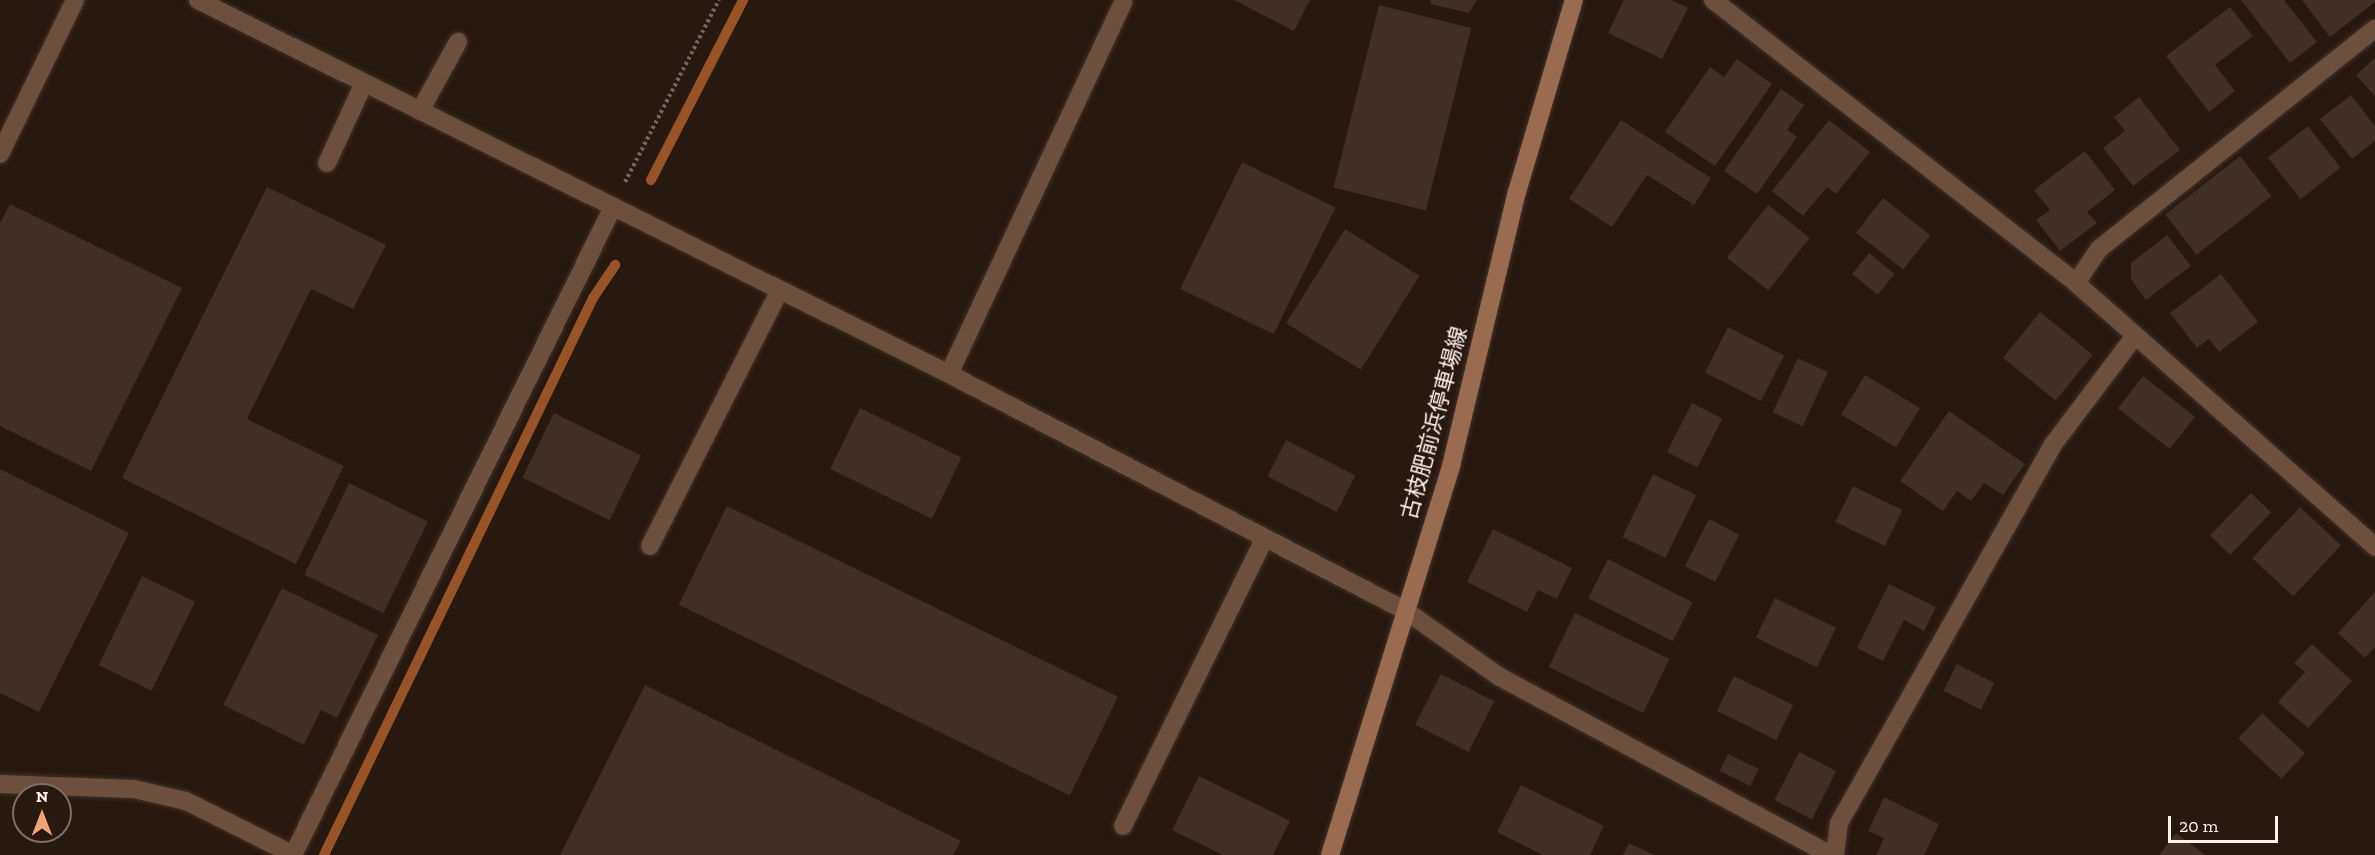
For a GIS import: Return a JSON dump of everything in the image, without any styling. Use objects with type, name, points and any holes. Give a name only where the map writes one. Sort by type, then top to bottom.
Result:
[{"type":"main road","name":"古枝肥前浜停車場線","points":[[1330,855],[1451,466],[1517,192],[1574,0]]},
{"type":"street","points":[[0,153],[75,0]]},
{"type":"street","points":[[198,0],[949,374],[1406,611],[1500,677],[1830,855]]},
{"type":"street","points":[[1713,0],[2076,283],[2375,548]]},
{"type":"street","points":[[949,374],[1123,2]]},
{"type":"street","points":[[2076,283],[2098,249],[2375,29]]},
{"type":"street","points":[[420,111],[458,42]]},
{"type":"street","points":[[327,163],[364,83]]},
{"type":"street","points":[[0,784],[134,789],[186,801],[294,855],[613,207]]},
{"type":"street","points":[[650,546],[780,290]]},
{"type":"street","points":[[1835,855],[1839,823],[2052,446],[2135,336]]},
{"type":"street","points":[[1123,826],[1265,538]]},
{"type":"path","points":[[613,207],[719,0]]},
{"type":"building","points":[[1234,0],[1310,0],[1294,31]]},
{"type":"building","points":[[1431,0],[1477,0],[1469,13],[1430,4]]},
{"type":"building","points":[[1624,0],[1671,0],[1688,8],[1662,59],[1608,33]]},
{"type":"building","points":[[2241,0],[2284,0],[2317,42],[2290,63]]},
{"type":"building","points":[[2302,0],[2375,0],[2375,2],[2330,37]]},
{"type":"building","points":[[1379,5],[1471,28],[1426,210],[1334,187]]},
{"type":"building","points":[[2230,7],[2253,36],[2215,65],[2235,91],[2209,112],[2166,56]]},
{"type":"building","points":[[2375,58],[2375,96],[2356,75]]},
{"type":"building","points":[[1737,59],[1772,84],[1715,166],[1665,132],[1710,67],[1724,77]]},
{"type":"building","points":[[1781,89],[1804,105],[1787,130],[1797,137],[1757,194],[1724,171]]},
{"type":"building","points":[[2351,95],[2375,126],[2375,141],[2352,159],[2320,119]]},
{"type":"building","points":[[2139,97],[2180,150],[2133,186],[2103,148],[2125,131],[2114,117]]},
{"type":"building","points":[[1621,120],[1711,178],[1694,205],[1647,175],[1612,227],[1569,199]]},
{"type":"building","points":[[1829,120],[1870,152],[1836,194],[1827,187],[1803,216],[1772,191]]},
{"type":"building","points":[[2308,126],[2341,168],[2300,199],[2268,157]]},
{"type":"building","points":[[2085,151],[2115,190],[2087,212],[2097,223],[2060,251],[2036,220],[2050,210],[2034,190]]},
{"type":"building","points":[[2240,156],[2271,196],[2197,255],[2165,214]]},
{"type":"building","points":[[1242,162],[1335,208],[1274,334],[1180,289]]},
{"type":"building","points":[[267,187],[386,245],[353,309],[311,289],[247,419],[344,466],[296,564],[122,478]]},
{"type":"building","points":[[1883,198],[1930,235],[1903,270],[1856,233]]},
{"type":"building","points":[[10,204],[182,288],[91,471],[0,426],[0,223]]},
{"type":"building","points":[[1768,205],[1810,238],[1769,290],[1727,258]]},
{"type":"building","points":[[1345,229],[1420,276],[1361,370],[1286,323]]},
{"type":"building","points":[[2167,235],[2191,266],[2146,300],[2131,279],[2131,263]]},
{"type":"building","points":[[1869,253],[1895,274],[1878,295],[1852,274]]},
{"type":"building","points":[[2221,274],[2258,322],[2219,352],[2209,339],[2197,348],[2170,313]]},
{"type":"building","points":[[2040,312],[2093,355],[2056,401],[2003,358]]},
{"type":"building","points":[[1728,327],[1784,356],[1761,401],[1705,372]]},
{"type":"building","points":[[1798,358],[1828,372],[1803,426],[1773,412]]},
{"type":"building","points":[[1865,375],[1920,408],[1896,447],[1841,414]]},
{"type":"building","points":[[2143,376],[2195,417],[2170,449],[2118,408]]},
{"type":"building","points":[[1692,403],[1722,418],[1697,467],[1667,452]]},
{"type":"building","points":[[860,408],[962,458],[932,519],[830,469]]},
{"type":"building","points":[[1949,411],[2025,464],[2003,495],[1984,483],[1971,501],[1957,491],[1943,511],[1900,481]]},
{"type":"building","points":[[554,413],[641,456],[610,520],[522,478]]},
{"type":"building","points":[[1286,440],[1355,475],[1337,512],[1267,477]]},
{"type":"building","points":[[0,469],[129,533],[39,712],[0,693]]},
{"type":"building","points":[[1653,474],[1696,495],[1665,558],[1622,537]]},
{"type":"building","points":[[349,483],[428,522],[383,613],[304,575]]},
{"type":"building","points":[[1853,486],[1902,510],[1885,546],[1835,522]]},
{"type":"building","points":[[2251,493],[2271,512],[2230,555],[2210,535]]},
{"type":"building","points":[[727,506],[1118,697],[1070,796],[679,605]]},
{"type":"building","points":[[2300,507],[2341,545],[2293,596],[2252,558]]},
{"type":"building","points":[[1709,519],[1739,534],[1715,582],[1685,566]]},
{"type":"building","points":[[1493,529],[1572,568],[1557,599],[1538,590],[1527,612],[1467,582]]},
{"type":"building","points":[[1608,559],[1693,602],[1673,641],[1588,598]]},
{"type":"building","points":[[142,576],[195,602],[152,691],[99,665]]},
{"type":"building","points":[[1889,584],[1936,607],[1924,631],[1904,620],[1883,661],[1857,648]]},
{"type":"building","points":[[282,588],[378,635],[337,718],[321,710],[304,745],[223,705]]},
{"type":"building","points":[[2375,592],[2375,647],[2365,658],[2338,633]]},
{"type":"building","points":[[1775,598],[1836,628],[1817,667],[1756,638]]},
{"type":"building","points":[[1575,613],[1669,659],[1643,713],[1549,667]]},
{"type":"building","points":[[2312,644],[2352,681],[2308,728],[2278,702],[2305,672],[2294,663]]},
{"type":"building","points":[[1957,664],[1994,683],[1981,710],[1943,691]]},
{"type":"building","points":[[1441,674],[1494,701],[1469,752],[1415,725]]},
{"type":"building","points":[[1734,676],[1793,705],[1776,740],[1717,711]]},
{"type":"building","points":[[645,685],[961,841],[953,855],[560,855]]},
{"type":"building","points":[[2262,713],[2305,753],[2281,779],[2238,739]]},
{"type":"building","points":[[1799,752],[1836,771],[1812,819],[1774,800]]},
{"type":"building","points":[[1728,754],[1759,769],[1750,786],[1720,771]]},
{"type":"building","points":[[1199,776],[1290,821],[1273,855],[1223,855],[1172,830]]},
{"type":"building","points":[[1521,785],[1604,826],[1590,855],[1543,855],[1497,832]]},
{"type":"building","points":[[1884,797],[1939,824],[1924,855],[1876,855],[1884,838],[1868,831]]},
{"type":"building","points":[[2176,833],[2205,855],[2159,855]]},
{"type":"building","points":[[1629,843],[1654,855],[1623,855]]},
{"type":"waterway","points":[[651,180],[743,0]]},
{"type":"waterway","points":[[324,855],[593,298],[615,265]]}]
